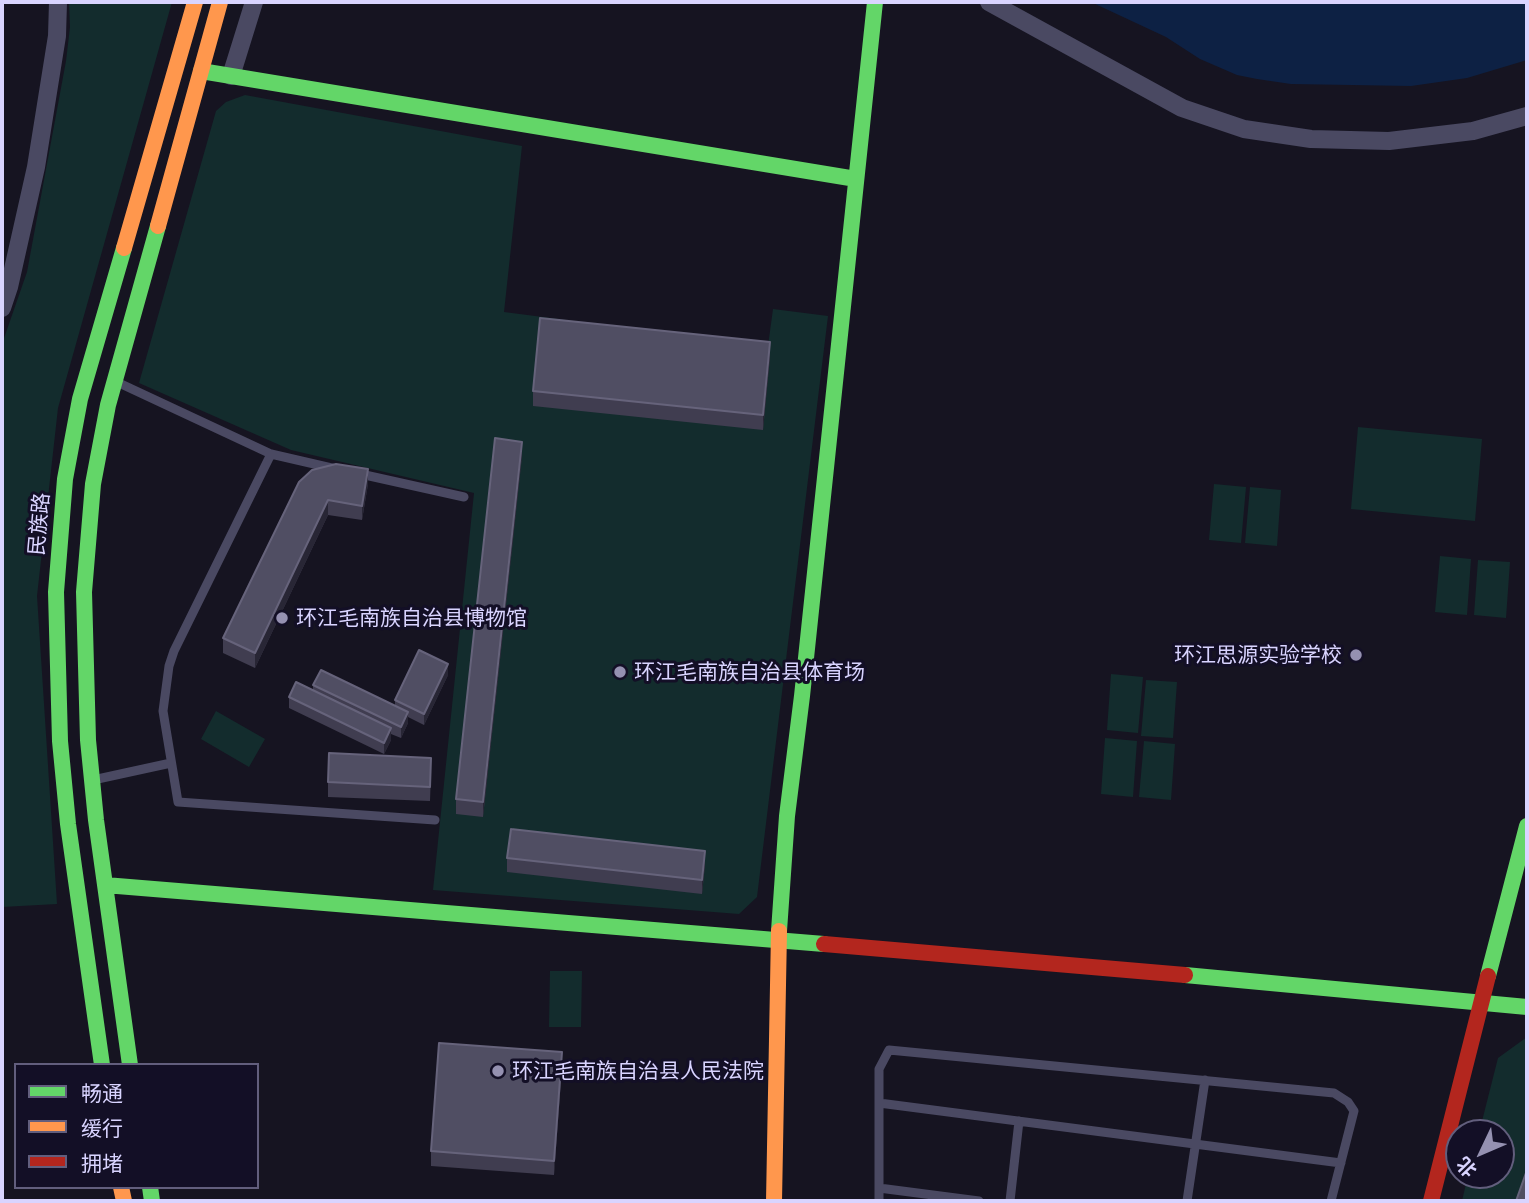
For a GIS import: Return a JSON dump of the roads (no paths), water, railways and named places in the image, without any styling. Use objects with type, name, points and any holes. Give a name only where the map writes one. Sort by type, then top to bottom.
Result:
[{"type":"street","points":[[2,308],[36,167],[57,36],[58,2]]},
{"type":"street","name":"民族路","points":[[102,1063],[68,824],[60,741],[56,592],[60,520],[69,452],[80,399],[195,2]]},
{"type":"street","points":[[130,1063],[92,780],[85,681],[85,563],[93,484],[115,381],[220,2]]},
{"type":"street","points":[[231,76],[254,2]]},
{"type":"street","points":[[774,1201],[778,941],[787,816],[875,2]]},
{"type":"street","points":[[989,2],[1182,108],[1223,123],[1266,134],[1361,142],[1416,140],[1473,131],[1527,116]]},
{"type":"street","points":[[201,71],[856,179]]},
{"type":"street","points":[[1431,1201],[1527,827]]},
{"type":"street","points":[[105,886],[778,941],[1527,1007]]},
{"type":"lane","points":[[115,381],[271,454],[464,497]]},
{"type":"lane","points":[[271,454],[174,650],[166,682],[163,711],[178,802],[435,820]]},
{"type":"lane","points":[[92,780],[172,763]]},
{"type":"lane","points":[[879,1201],[879,1069],[889,1050],[1334,1093],[1342,1097],[1354,1111],[1331,1201]]},
{"type":"lane","points":[[1186,1201],[1205,1080]]},
{"type":"lane","points":[[880,1103],[1341,1163]]},
{"type":"lane","points":[[1010,1201],[1019,1121]]},
{"type":"lane","points":[[879,1188],[979,1201]]},
{"type":"water","points":[[1091,2],[1527,2],[1527,60],[1467,78],[1411,86],[1291,84],[1237,75],[1200,59],[1166,37]]},
{"type":"place","name":"环江毛南族自治县博物馆","points":[[282,618]]},
{"type":"place","name":"环江思源实验学校","points":[[1356,655]]},
{"type":"place","name":"环江毛南族自治县体育场","points":[[620,672]]},
{"type":"place","name":"环江毛南族自治县人民法院","points":[[498,1071]]}]
